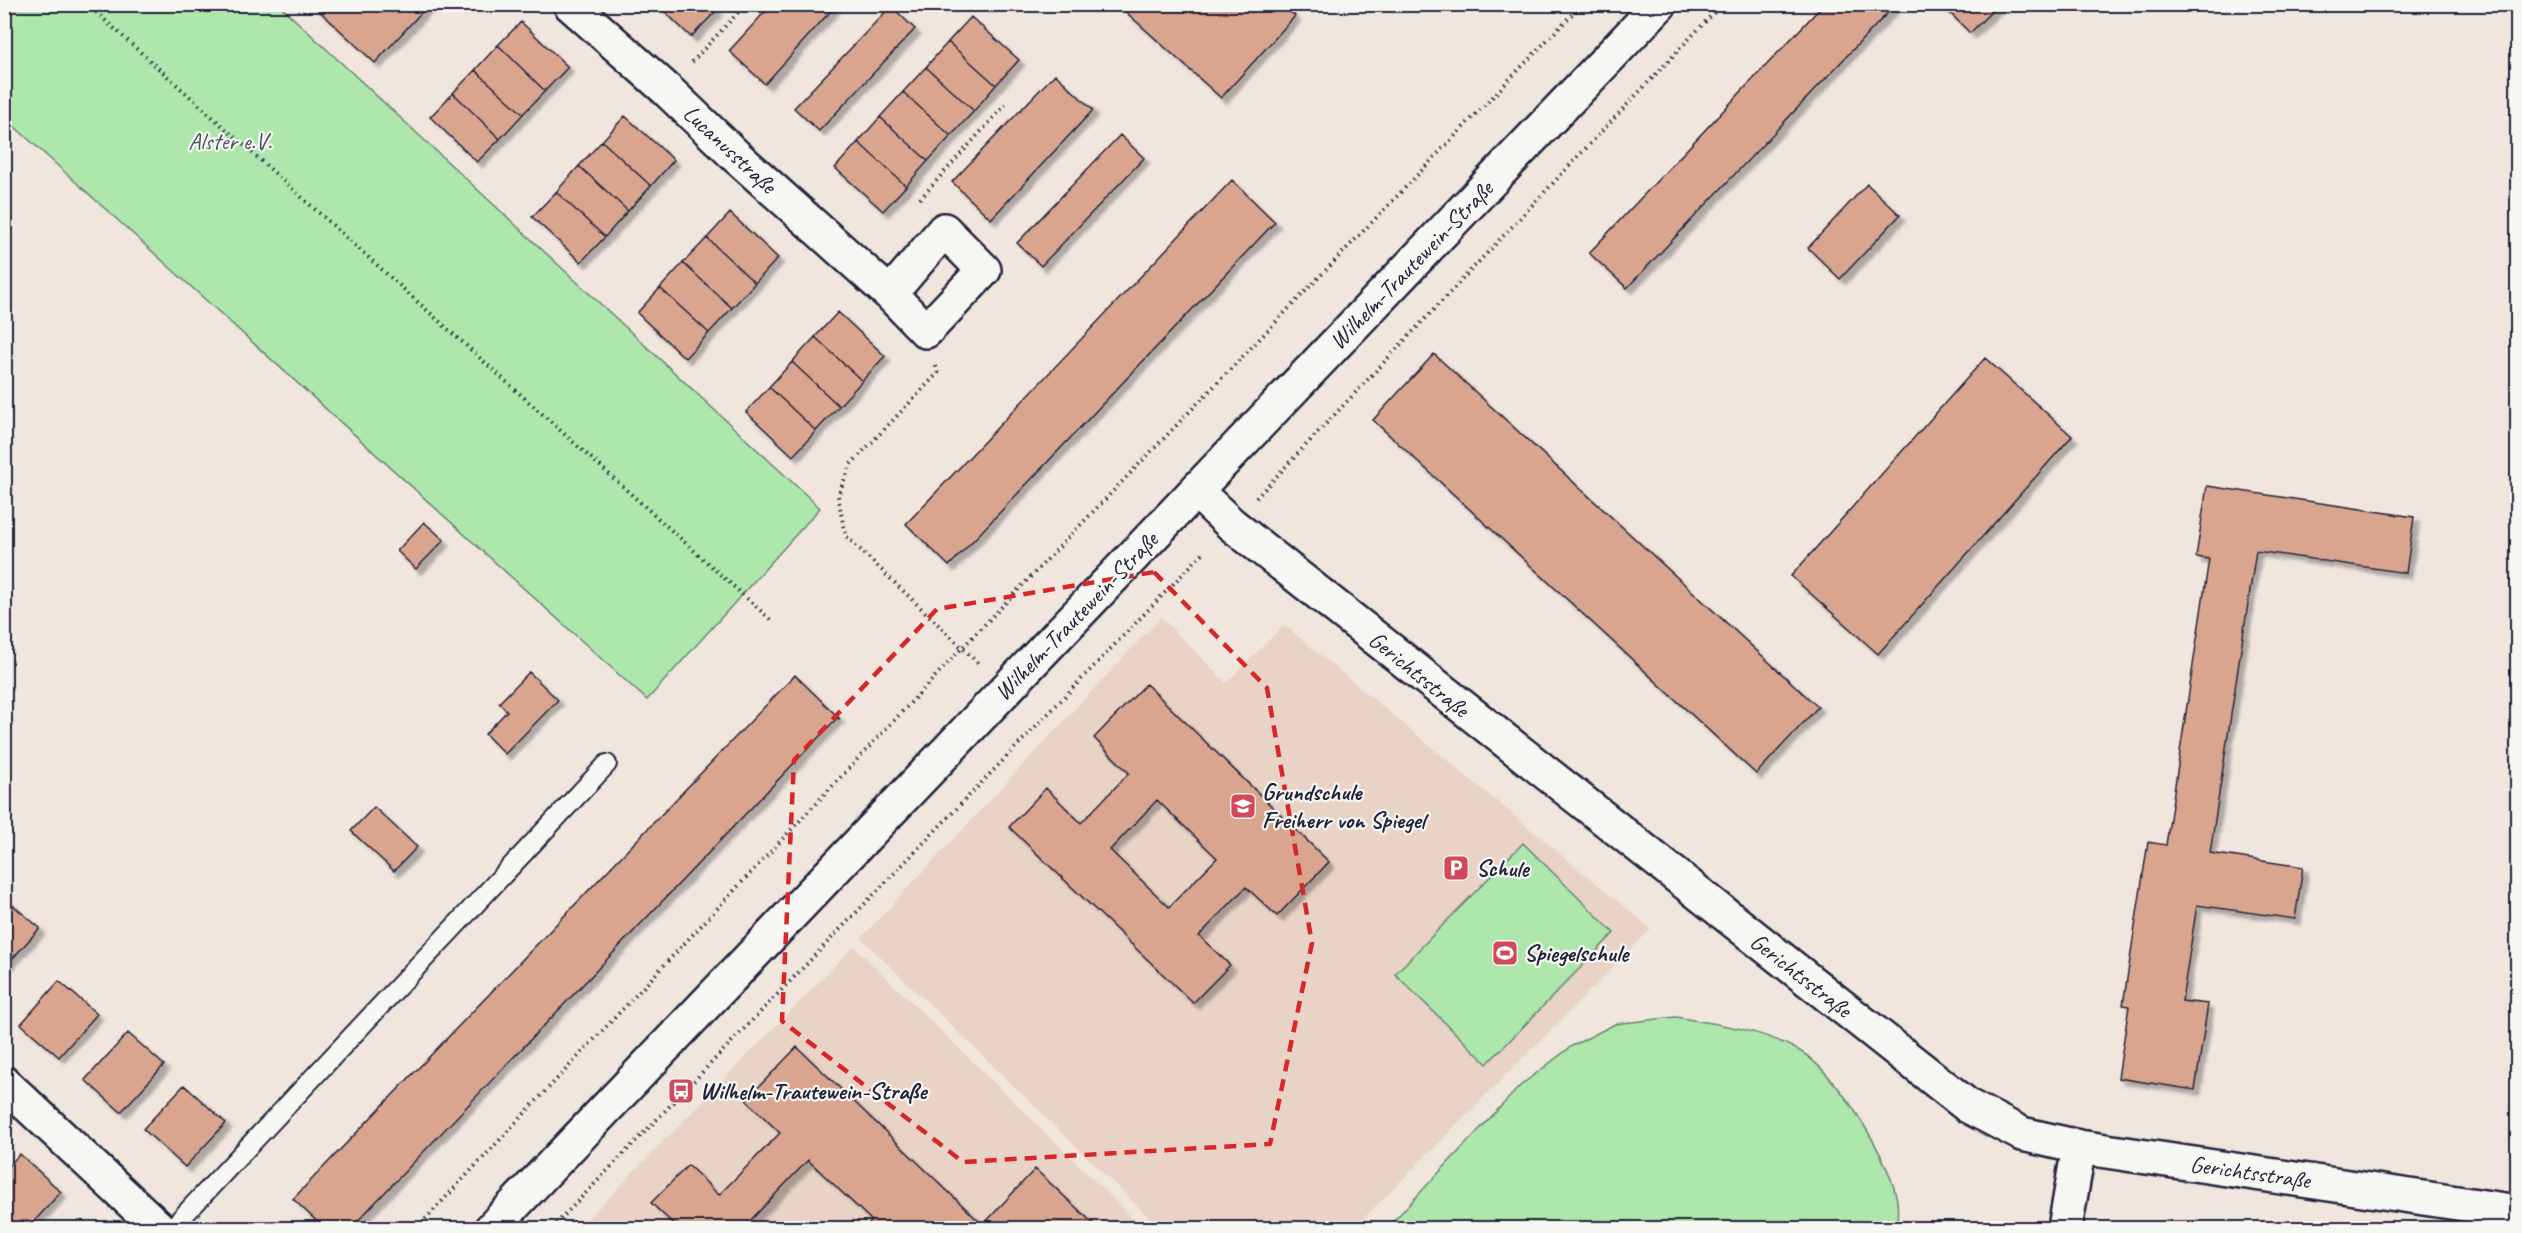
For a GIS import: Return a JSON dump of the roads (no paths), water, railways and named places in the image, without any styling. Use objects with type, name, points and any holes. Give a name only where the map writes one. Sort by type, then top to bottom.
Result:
[{"type":"street","name":"Lucanusstraße","points":[[570,4],[667,90],[737,158],[890,294],[926,331],[984,270],[944,230],[890,294]]},
{"type":"street","name":"Wilhelm-Trautewein-Straße","points":[[492,1228],[1660,4]]},
{"type":"street","name":"Gerichtsstraße","points":[[1196,492],[1231,524],[1968,1106],[2022,1134],[2079,1147],[2517,1212]]},
{"type":"street","points":[[4,1083],[159,1228]]},
{"type":"street","points":[[2065,1228],[2079,1147]]},
{"type":"lane","points":[[172,1228],[607,764]]},
{"type":"place","name":"Grundschule Freiherr von Spiegel","points":[[1243,806]]},
{"type":"place","name":"Schule","points":[[1456,868]]},
{"type":"place","name":"Spiegelschule","points":[[1505,953]]},
{"type":"place","name":"Wilhelm-Trautewein-Straße","points":[[681,1091]]},
{"type":"park label","name":"Alster e.V.","points":[[230,141]]}]
